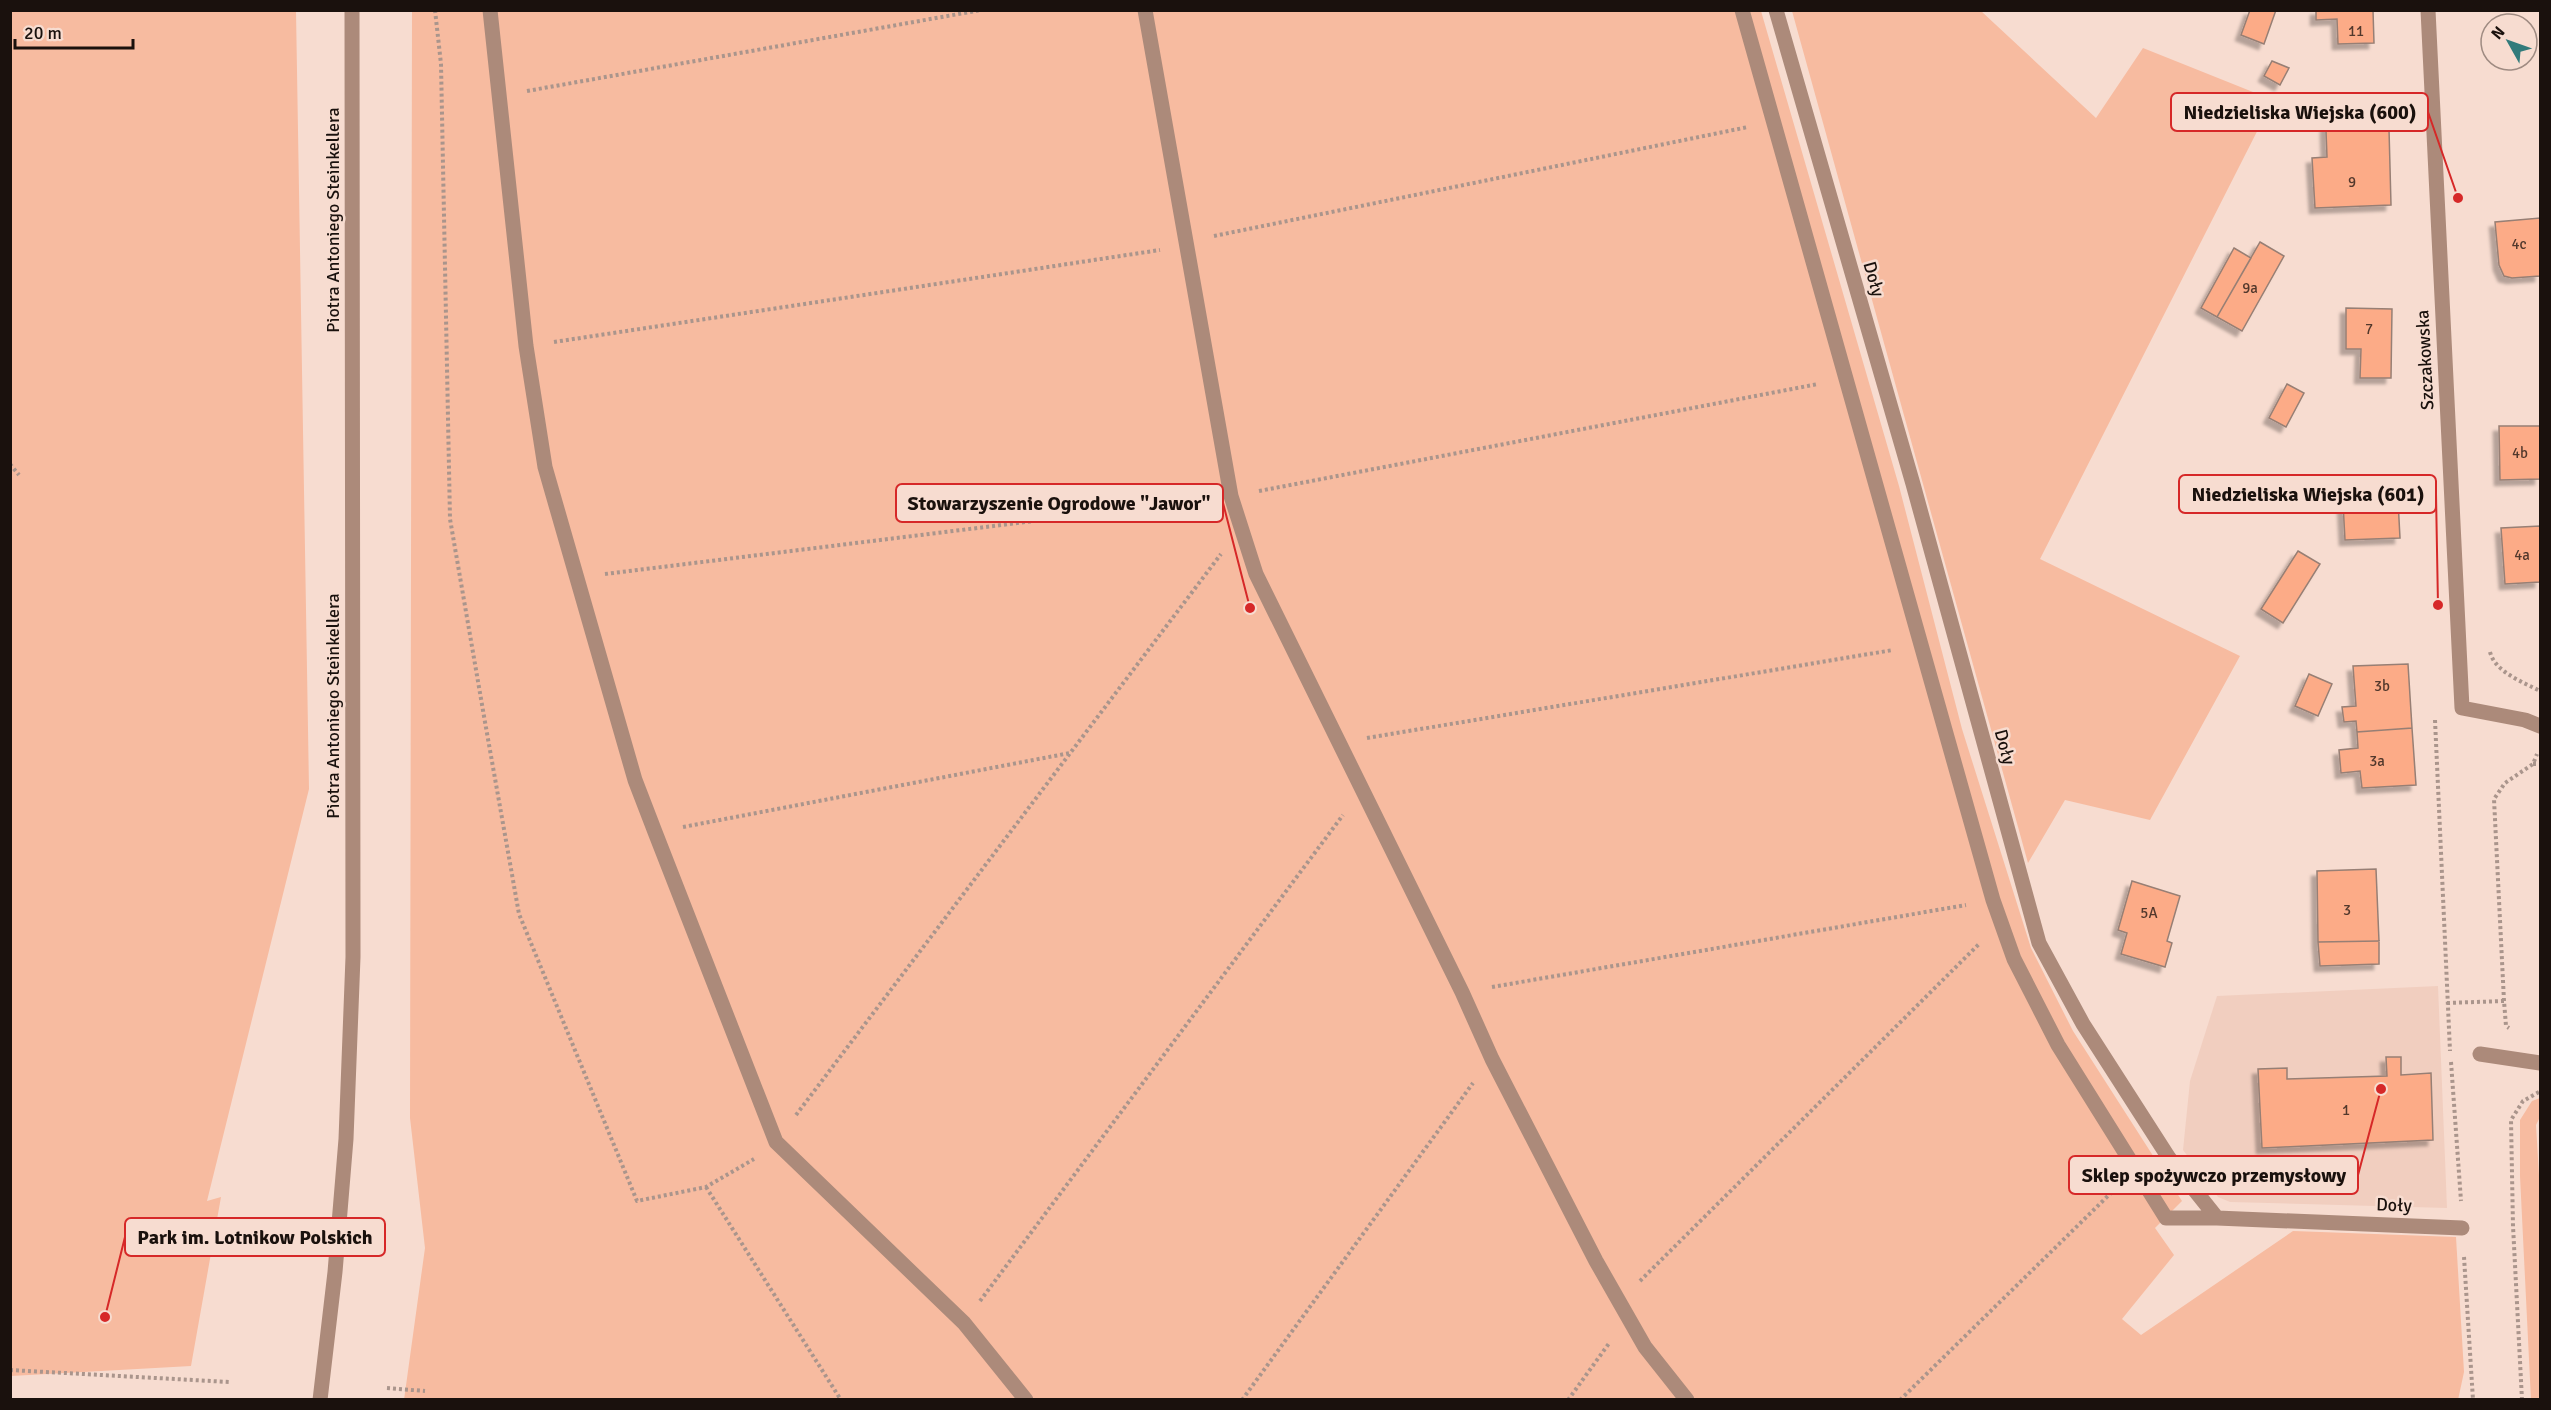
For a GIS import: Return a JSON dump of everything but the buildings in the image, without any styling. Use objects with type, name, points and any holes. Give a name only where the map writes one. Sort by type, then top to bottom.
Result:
[{"type":"street","name":"Piotra Antoniego Steinkellera","points":[[320,1400],[346,1139],[353,957],[352,10]]},
{"type":"street","points":[[490,10],[526,346],[548,478],[631,768],[655,832],[776,1142],[964,1323],[1026,1400]]},
{"type":"street","points":[[1146,10],[1231,496],[1240,530],[1256,574],[1462,992],[1492,1059],[1596,1261],[1645,1347],[1687,1400]]},
{"type":"street","points":[[1742,10],[1923,645],[1993,900],[2014,959],[2058,1045],[2166,1218],[2217,1218]]},
{"type":"street","name":"Doły","points":[[1776,10],[1913,484],[2039,943],[2083,1024],[2169,1158],[2217,1218],[2462,1227]]},
{"type":"street","name":"Szczakowska","points":[[2428,10],[2462,708],[2526,720],[2541,726]]},
{"type":"street","points":[[2480,1054],[2541,1063]]},
{"type":"path","points":[[435,10],[441,64],[450,519],[519,914],[637,1201],[706,1187],[776,1142],[1240,530]]},
{"type":"path","points":[[501,96],[981,10]]},
{"type":"path","points":[[526,346],[1160,250],[1185,242],[1775,122]]},
{"type":"path","points":[[10,464],[19,475]]},
{"type":"path","points":[[1338,743],[1923,645]]},
{"type":"path","points":[[2513,1030],[2506,1026],[2494,799],[2505,783],[2532,764],[2541,745]]},
{"type":"path","points":[[655,832],[1071,753]]},
{"type":"path","points":[[2532,764],[2541,764]]},
{"type":"path","points":[[964,1323],[1362,790]]},
{"type":"path","points":[[1462,992],[1993,900]]},
{"type":"path","points":[[1620,1301],[2001,923]]},
{"type":"path","points":[[2447,1003],[2504,1001]]},
{"type":"path","points":[[1242,1400],[1492,1059]]},
{"type":"path","points":[[2522,1400],[2513,1226],[2511,1120],[2523,1101],[2541,1092]]},
{"type":"path","points":[[1900,1400],[2135,1170]]},
{"type":"path","points":[[706,1187],[841,1400]]},
{"type":"path","points":[[2462,1227],[2473,1400]]},
{"type":"path","points":[[1568,1400],[1628,1317]]},
{"type":"path","points":[[10,1370],[230,1382]]},
{"type":"path","points":[[387,1388],[425,1390]]},
{"type":"shaded area","points":[[11,10],[296,11],[309,789],[207,1201],[221,1197],[191,1366],[11,1376]]},
{"type":"shaded area","points":[[412,10],[1761,11],[1899,486],[1962,729],[2031,948],[2073,1031],[2182,1201],[2155,1228],[2174,1255],[2122,1319],[2141,1335],[2293,1231],[2456,1237],[2464,1372],[2458,1400],[404,1400],[425,1248],[410,1118]]},
{"type":"shaded area","points":[[1792,11],[1981,11],[2096,118],[2143,48],[2273,100],[2040,559],[2240,656],[2150,820],[2065,800],[2028,863]]},
{"type":"shaded area","points":[[2438,986],[2447,1208],[2230,1202],[2218,1197],[2183,1150],[2190,1081],[2217,996]]},
{"type":"shaded area","points":[[2540,1098],[2540,1117],[2536,1125],[2540,1192],[2540,1399],[2531,1400],[2520,1176],[2520,1120],[2532,1101]]},
{"type":"place","name":"Niedzieliska Wiejska (600)","points":[[2458,198]]},
{"type":"place","name":"Niedzieliska Wiejska (601)","points":[[2438,605]]},
{"type":"place","name":"Stowarzyszenie Ogrodowe \"Jawor\"","points":[[1250,608]]},
{"type":"place","name":"Sklep spożywczo przemysłowy","points":[[2381,1089]]},
{"type":"place","name":"Park im. Lotnikow Polskich","points":[[105,1317]]}]
